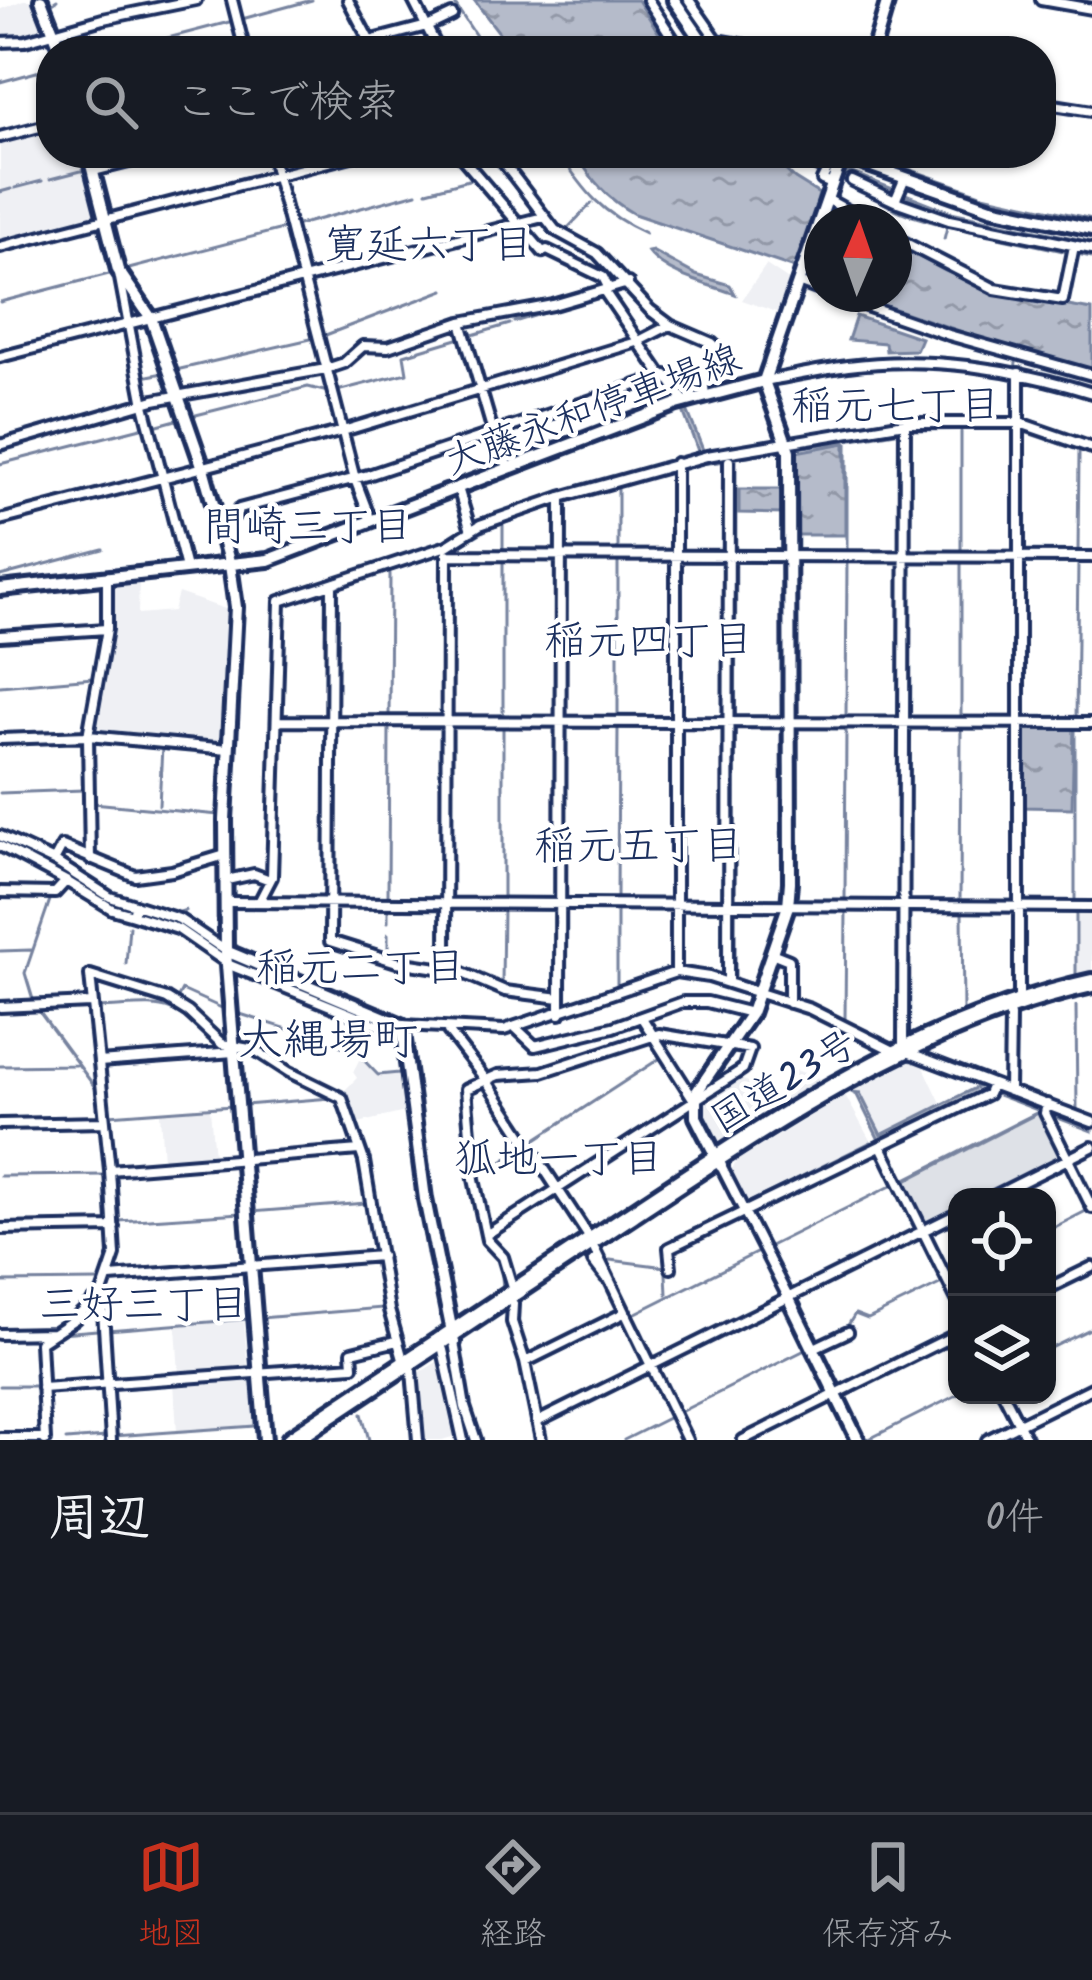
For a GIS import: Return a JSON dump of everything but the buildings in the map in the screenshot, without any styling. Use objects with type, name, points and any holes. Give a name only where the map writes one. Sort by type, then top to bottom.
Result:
[{"type":"highway","name":"国道23号","points":[[291,1440],[450,1342],[804,1101],[903,1051],[1092,982]]},
{"type":"highway","name":"国道23号","points":[[1015,1009],[1092,994]]},
{"type":"highway","name":"国道23号","points":[[307,1440],[408,1368]]},
{"type":"street","points":[[42,36],[196,0]]},
{"type":"street","points":[[232,0],[240,36]]},
{"type":"street","points":[[348,0],[365,36]]},
{"type":"street","points":[[412,0],[432,36]]},
{"type":"street","points":[[648,0],[671,36]]},
{"type":"street","points":[[674,0],[699,36]]},
{"type":"street","points":[[688,0],[714,36]]},
{"type":"street","points":[[877,36],[888,0]]},
{"type":"street","points":[[1041,0],[1092,9]]},
{"type":"street","points":[[45,1],[56,34]]},
{"type":"street","points":[[390,36],[452,15]]},
{"type":"street","points":[[0,42],[36,37]]},
{"type":"street","points":[[1056,105],[1092,111]]},
{"type":"street","points":[[0,137],[36,128]]},
{"type":"street","points":[[92,168],[130,322],[144,405],[187,570]]},
{"type":"street","points":[[93,171],[105,168]]},
{"type":"street","points":[[275,168],[356,481],[371,521]]},
{"type":"street","points":[[0,247],[304,168]]},
{"type":"street","points":[[472,168],[543,252],[603,277],[662,376]]},
{"type":"street","points":[[507,168],[555,230],[597,253],[670,325],[722,352],[722,362],[703,375],[705,397]]},
{"type":"street","points":[[822,168],[826,170],[822,180],[832,184]]},
{"type":"street","name":"大藤永和停車場線","points":[[0,589],[268,560],[685,402],[764,381],[836,168]]},
{"type":"street","points":[[861,168],[949,220],[1092,249]]},
{"type":"street","points":[[853,181],[1092,229]]},
{"type":"street","points":[[827,199],[836,204]]},
{"type":"street","points":[[0,357],[543,217]]},
{"type":"street","points":[[912,246],[994,289],[1063,300],[1074,247]]},
{"type":"street","points":[[118,270],[151,318],[203,468],[230,565],[236,608],[228,749],[227,959],[265,1440]]},
{"type":"street","points":[[798,282],[804,284]]},
{"type":"street","points":[[0,445],[178,396],[326,369],[344,363],[363,346],[388,346],[461,322],[541,308],[628,283]]},
{"type":"street","points":[[883,312],[1092,375]]},
{"type":"street","points":[[461,322],[494,434],[509,468]]},
{"type":"street","points":[[0,520],[343,431],[641,340],[670,325]]},
{"type":"street","points":[[694,1100],[702,1079],[751,1013],[788,906],[788,446],[764,381],[873,364],[1019,373],[1092,392]]},
{"type":"street","points":[[1009,1091],[1018,907],[1019,373]]},
{"type":"street","points":[[217,519],[236,515],[239,509],[356,481],[666,375],[685,402]]},
{"type":"street","points":[[903,1051],[905,426]]},
{"type":"street","points":[[446,968],[447,551],[471,531],[702,457],[905,426],[1020,426],[1092,448]]},
{"type":"street","points":[[728,983],[732,906],[729,461]]},
{"type":"street","points":[[676,466],[676,972]]},
{"type":"street","points":[[458,488],[471,531]]},
{"type":"street","points":[[560,1014],[561,500]]},
{"type":"street","points":[[259,902],[270,880],[280,601],[447,551],[562,556],[1092,557]]},
{"type":"street","points":[[90,859],[88,736],[106,632],[107,578]]},
{"type":"street","points":[[332,585],[330,940],[397,962],[446,968],[505,992],[560,998]]},
{"type":"street","points":[[0,635],[106,632]]},
{"type":"street","points":[[277,721],[1092,723]]},
{"type":"street","points":[[0,739],[88,736],[228,749]]},
{"type":"street","points":[[0,836],[54,861],[134,912],[178,929],[227,959],[380,1026]]},
{"type":"street","points":[[0,846],[112,909],[177,919],[227,959],[402,1025],[447,1030],[516,1028],[676,972],[810,1009],[990,1089],[1009,1091],[1046,1109],[1092,1122]]},
{"type":"street","points":[[54,861],[62,846],[135,876],[172,871],[227,854]]},
{"type":"street","points":[[227,880],[254,874],[270,880]]},
{"type":"street","points":[[2,891],[55,893],[66,881]]},
{"type":"street","points":[[228,902],[1092,908]]},
{"type":"street","points":[[774,953],[789,960],[789,1003]]},
{"type":"street","points":[[0,1438],[45,1439],[40,1342],[102,1293],[115,1256],[88,978],[101,976],[167,999],[234,1049]]},
{"type":"street","points":[[516,1028],[535,1046],[694,1001],[751,1013]]},
{"type":"street","points":[[0,1007],[90,1003]]},
{"type":"street","points":[[642,1018],[694,1100],[696,1117],[858,1440]]},
{"type":"street","points":[[402,1025],[463,1440]]},
{"type":"street","points":[[447,1030],[566,1199],[687,1440]]},
{"type":"street","points":[[486,1235],[743,1069],[750,1049],[652,1036],[542,1072],[498,1075],[465,1092],[474,1179],[486,1235],[488,1244],[503,1257],[541,1440]]},
{"type":"street","points":[[99,1063],[255,1050],[342,1098],[359,1150],[397,1341],[408,1368],[418,1440]]},
{"type":"street","points":[[671,1268],[669,1248],[990,1089]]},
{"type":"street","points":[[1046,1109],[1092,1208]]},
{"type":"street","points":[[0,1124],[105,1122]]},
{"type":"street","points":[[881,1146],[955,1296]]},
{"type":"street","points":[[1010,1188],[1092,1148]]},
{"type":"street","points":[[110,1170],[359,1150]]},
{"type":"street","points":[[537,1422],[948,1219]]},
{"type":"street","points":[[0,1228],[113,1227]]},
{"type":"street","points":[[110,1277],[381,1256]]},
{"type":"street","points":[[1056,1285],[1092,1267]]},
{"type":"street","points":[[102,1293],[111,1440]]},
{"type":"street","points":[[525,1362],[624,1313]]},
{"type":"street","points":[[812,1349],[848,1332]]},
{"type":"street","points":[[0,1334],[54,1333]]},
{"type":"street","points":[[743,1440],[948,1338]]},
{"type":"street","points":[[42,1388],[353,1366],[352,1352],[397,1341]]},
{"type":"street","points":[[450,1342],[476,1440]]},
{"type":"street","points":[[987,1440],[1092,1388]]},
{"type":"street","points":[[1009,1404],[1027,1440]]},
{"type":"shaded area","points":[[32,0],[48,32],[0,40],[0,10]]},
{"type":"shaded area","points":[[36,131],[36,168],[85,168],[99,219],[0,244],[0,140]]},
{"type":"shaded area","points":[[766,265],[793,283],[782,314],[742,300]]},
{"type":"shaded area","points":[[139,578],[138,614],[173,611],[178,593],[231,611],[225,745],[93,732],[115,615],[113,581]]},
{"type":"shaded area","points":[[1078,910],[1092,910],[1092,977],[1077,980]]},
{"type":"shaded area","points":[[360,1058],[377,1076],[401,1073],[405,1112],[354,1124],[341,1094],[357,1078],[353,1072]]},
{"type":"shaded area","points":[[916,1059],[942,1105],[882,1135],[855,1090]]},
{"type":"shaded area","points":[[787,1067],[824,1080],[731,1140],[713,1139],[705,1124],[702,1099],[746,1070],[743,1080],[764,1088],[763,1099],[777,1096],[788,1089]]},
{"type":"shaded area","points":[[845,1095],[871,1142],[744,1205],[730,1172],[737,1161]]},
{"type":"shaded area","points":[[210,1108],[214,1158],[163,1162],[160,1113]]},
{"type":"shaded area","points":[[1042,1111],[1062,1160],[1005,1188],[948,1188],[948,1216],[924,1227],[902,1183]]},
{"type":"shaded area","points":[[244,1321],[248,1370],[179,1375],[176,1326]]},
{"type":"shaded area","points":[[442,1359],[459,1435],[420,1440],[414,1376]]},
{"type":"shaded area","points":[[251,1377],[255,1426],[177,1432],[174,1382]]},
{"type":"water","points":[[474,0],[638,0],[661,36],[502,36]]},
{"type":"water","points":[[584,168],[783,168],[819,194],[816,204],[804,204],[804,271],[634,214],[600,188]]},
{"type":"water","points":[[846,171],[951,214],[1092,243],[1092,247],[950,218],[845,175]]},
{"type":"water","points":[[648,252],[696,275],[730,285],[735,294],[676,273]]},
{"type":"water","points":[[912,253],[1003,295],[1092,310],[1092,370],[1021,352],[904,312],[912,312]]},
{"type":"water","points":[[856,316],[921,338],[916,350],[886,351],[885,343],[848,340]]},
{"type":"water","points":[[686,407],[707,460],[909,426],[1017,426],[1092,451],[1092,455],[1016,429],[908,430],[736,458],[735,978],[752,984],[747,986],[731,980],[727,461],[683,466],[564,502],[486,530],[450,551],[336,589],[449,549],[486,527],[566,499],[701,459],[682,408]]},
{"type":"water","points":[[845,443],[845,535],[795,535],[796,452]]},
{"type":"water","points":[[739,489],[784,489],[784,514],[739,513]]},
{"type":"water","points":[[1022,726],[1074,726],[1072,808],[1021,807]]},
{"type":"water","points":[[0,838],[132,910],[174,921],[177,913],[186,910],[176,922],[241,964],[396,1025],[445,1330],[427,1255],[396,1035],[391,1028],[238,967],[185,930],[121,910],[0,843]]},
{"type":"water","points":[[983,1084],[1092,1126],[1092,1131],[985,1090],[880,1142],[857,1095],[851,1092],[860,1093],[881,1135]]},
{"type":"waterway","points":[[51,4],[57,0]]},
{"type":"waterway","points":[[242,19],[312,0]]},
{"type":"waterway","points":[[452,0],[476,36]]},
{"type":"waterway","points":[[176,36],[233,21]]},
{"type":"waterway","points":[[0,82],[36,72]]},
{"type":"waterway","points":[[569,168],[595,200],[645,233]]},
{"type":"waterway","points":[[906,168],[983,195],[1092,219]]},
{"type":"waterway","points":[[50,179],[85,170]]},
{"type":"waterway","points":[[847,171],[951,212],[1092,242]]},
{"type":"waterway","points":[[427,191],[476,178]]},
{"type":"waterway","points":[[15,188],[42,181]]},
{"type":"waterway","points":[[0,192],[11,189]]},
{"type":"waterway","points":[[294,226],[417,193]]},
{"type":"waterway","points":[[872,193],[910,215],[989,235]]},
{"type":"waterway","points":[[565,231],[592,203]]},
{"type":"waterway","points":[[944,239],[947,227]]},
{"type":"waterway","points":[[125,270],[286,228]]},
{"type":"waterway","points":[[998,237],[1068,252]]},
{"type":"waterway","points":[[1077,254],[1092,257]]},
{"type":"waterway","points":[[0,302],[113,273]]},
{"type":"waterway","points":[[323,336],[444,290]]},
{"type":"waterway","points":[[514,322],[600,296]]},
{"type":"waterway","points":[[469,336],[510,324]]},
{"type":"waterway","points":[[337,391],[407,373],[404,355],[464,337]]},
{"type":"waterway","points":[[176,370],[315,338]]},
{"type":"waterway","points":[[1015,369],[1016,363]]},
{"type":"waterway","points":[[143,377],[163,373]]},
{"type":"waterway","points":[[192,416],[308,387],[328,392]]},
{"type":"waterway","points":[[154,426],[180,419]]},
{"type":"waterway","points":[[0,464],[145,427]]},
{"type":"waterway","points":[[961,432],[961,552]]},
{"type":"waterway","points":[[847,443],[847,552]]},
{"type":"waterway","points":[[1078,553],[1079,453]]},
{"type":"waterway","points":[[618,487],[618,551]]},
{"type":"waterway","points":[[503,524],[503,551]]},
{"type":"waterway","points":[[0,576],[103,549]]},
{"type":"waterway","points":[[503,558],[503,718]]},
{"type":"waterway","points":[[846,717],[847,559]]},
{"type":"waterway","points":[[618,560],[618,718]]},
{"type":"waterway","points":[[961,560],[961,717]]},
{"type":"waterway","points":[[1076,720],[1078,562]]},
{"type":"waterway","points":[[389,717],[390,574]]},
{"type":"waterway","points":[[312,594],[328,589]]},
{"type":"waterway","points":[[0,640],[104,633]]},
{"type":"waterway","points":[[0,686],[93,678]]},
{"type":"waterway","points":[[503,725],[503,900]]},
{"type":"waterway","points":[[388,898],[389,726]]},
{"type":"waterway","points":[[617,899],[618,726]]},
{"type":"waterway","points":[[845,901],[846,726]]},
{"type":"waterway","points":[[960,900],[961,728]]},
{"type":"waterway","points":[[1075,728],[1075,904]]},
{"type":"waterway","points":[[159,805],[162,747]]},
{"type":"waterway","points":[[0,793],[84,790]]},
{"type":"waterway","points":[[93,803],[219,815],[220,852],[171,866],[132,870],[93,854]]},
{"type":"waterway","points":[[0,831],[51,855],[58,840],[83,851]]},
{"type":"waterway","points":[[256,896],[264,884]]},
{"type":"waterway","points":[[34,1003],[25,973],[51,897]]},
{"type":"waterway","points":[[388,908],[388,922]]},
{"type":"waterway","points":[[502,984],[503,908]]},
{"type":"waterway","points":[[617,909],[617,986]]},
{"type":"waterway","points":[[845,1020],[846,910]]},
{"type":"waterway","points":[[962,910],[963,1013]]},
{"type":"waterway","points":[[1076,911],[1076,979]]},
{"type":"waterway","points":[[126,964],[129,926]]},
{"type":"waterway","points":[[388,934],[388,954]]},
{"type":"waterway","points":[[0,951],[31,950]]},
{"type":"waterway","points":[[91,981],[123,990]]},
{"type":"waterway","points":[[176,1001],[182,990],[226,1010]]},
{"type":"waterway","points":[[1076,1006],[1077,1111]]},
{"type":"waterway","points":[[97,1008],[165,1008],[227,1049]]},
{"type":"waterway","points":[[38,1010],[97,1090]]},
{"type":"waterway","points":[[237,1013],[354,1050],[378,1075],[399,1073]]},
{"type":"waterway","points":[[652,1030],[725,1041]]},
{"type":"waterway","points":[[489,1074],[543,1068],[645,1032]]},
{"type":"waterway","points":[[244,1051],[298,1081]]},
{"type":"waterway","points":[[533,1141],[662,1057]]},
{"type":"waterway","points":[[0,1066],[76,1065]]},
{"type":"waterway","points":[[468,1154],[460,1090],[480,1078]]},
{"type":"waterway","points":[[245,1105],[331,1098]]},
{"type":"waterway","points":[[338,1101],[354,1146]]},
{"type":"waterway","points":[[109,1115],[232,1106]]},
{"type":"waterway","points":[[564,1191],[687,1110]]},
{"type":"waterway","points":[[902,1181],[1040,1111]]},
{"type":"waterway","points":[[110,1116],[115,1161]]},
{"type":"waterway","points":[[746,1204],[871,1142]]},
{"type":"waterway","points":[[478,1169],[492,1168],[525,1147]]},
{"type":"waterway","points":[[356,1157],[366,1196]]},
{"type":"waterway","points":[[0,1176],[106,1175]]},
{"type":"waterway","points":[[116,1175],[117,1271],[198,1266]]},
{"type":"waterway","points":[[768,1247],[895,1184]]},
{"type":"waterway","points":[[491,1238],[556,1196]]},
{"type":"waterway","points":[[251,1212],[366,1203]]},
{"type":"waterway","points":[[1056,1226],[1088,1210]]},
{"type":"waterway","points":[[665,1248],[732,1211]]},
{"type":"waterway","points":[[119,1221],[241,1213]]},
{"type":"waterway","points":[[480,1223],[485,1245],[496,1256]]},
{"type":"waterway","points":[[632,1315],[760,1251]]},
{"type":"waterway","points":[[665,1254],[667,1294]]},
{"type":"waterway","points":[[610,1260],[666,1267]]},
{"type":"waterway","points":[[501,1263],[503,1290]]},
{"type":"waterway","points":[[378,1265],[392,1338]]},
{"type":"waterway","points":[[0,1282],[101,1281]]},
{"type":"waterway","points":[[845,1330],[855,1314],[868,1319],[944,1282]]},
{"type":"waterway","points":[[260,1318],[382,1308]]},
{"type":"waterway","points":[[107,1330],[248,1319]]},
{"type":"waterway","points":[[529,1366],[623,1319]]},
{"type":"waterway","points":[[1056,1346],[1092,1328]]},
{"type":"waterway","points":[[52,1338],[97,1330]]},
{"type":"waterway","points":[[395,1347],[398,1358]]},
{"type":"waterway","points":[[517,1350],[520,1361]]},
{"type":"waterway","points":[[678,1413],[805,1350]]},
{"type":"waterway","points":[[525,1378],[536,1440]]},
{"type":"waterway","points":[[407,1384],[414,1440]]},
{"type":"waterway","points":[[0,1386],[38,1386]]},
{"type":"waterway","points":[[867,1440],[948,1400]]},
{"type":"waterway","points":[[362,1414],[369,1440]]},
{"type":"waterway","points":[[624,1440],[670,1417]]},
{"type":"waterway","points":[[114,1436],[255,1426]]},
{"type":"waterway","points":[[66,1440],[106,1437]]},
{"type":"district","name":"寛延六丁目","points":[[429,243]]},
{"type":"district","name":"稲元七丁目","points":[[896,404]]},
{"type":"district","name":"間崎三丁目","points":[[308,525]]},
{"type":"district","name":"稲元四丁目","points":[[649,639]]},
{"type":"district","name":"稲元五丁目","points":[[639,844]]},
{"type":"district","name":"稲元二丁目","points":[[361,966]]},
{"type":"district","name":"大縄場町","points":[[328,1038]]},
{"type":"district","name":"狐地一丁目","points":[[559,1157]]},
{"type":"district","name":"三好三丁目","points":[[144,1303]]}]
